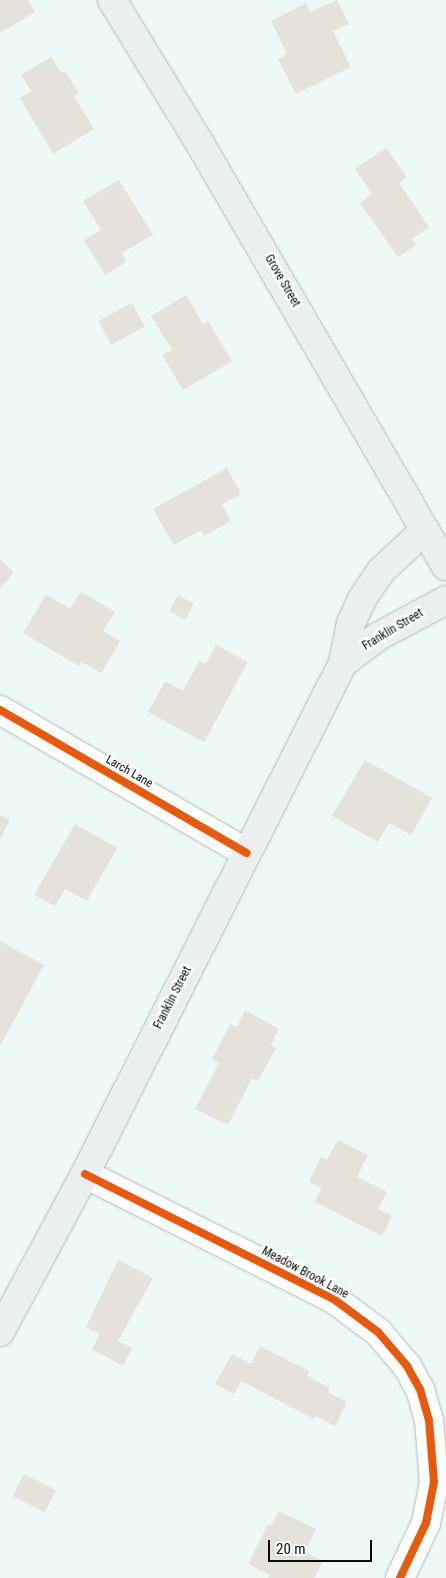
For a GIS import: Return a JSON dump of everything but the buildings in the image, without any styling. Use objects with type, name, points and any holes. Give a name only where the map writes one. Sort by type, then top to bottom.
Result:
[{"type":"main road","name":"Grove Street","points":[[112,0],[200,142],[446,566]]},
{"type":"main road","name":"Franklin Street","points":[[0,1332],[85,1174],[343,664],[351,624],[362,599],[381,571],[425,530]]},
{"type":"main road","name":"Franklin Street","points":[[343,664],[379,636],[446,600]]},
{"type":"street","name":"Larch Lane","points":[[0,710],[247,853]]},
{"type":"street","name":"Meadow Brook Lane","points":[[85,1174],[335,1300],[378,1332],[407,1366],[420,1389],[429,1420],[434,1482],[426,1524],[400,1578]]},
{"type":"cycle path","points":[[0,710],[247,853]]},
{"type":"cycle path","points":[[85,1174],[335,1300],[378,1332],[407,1366],[420,1389],[429,1420],[434,1482],[426,1523],[400,1578]]}]
